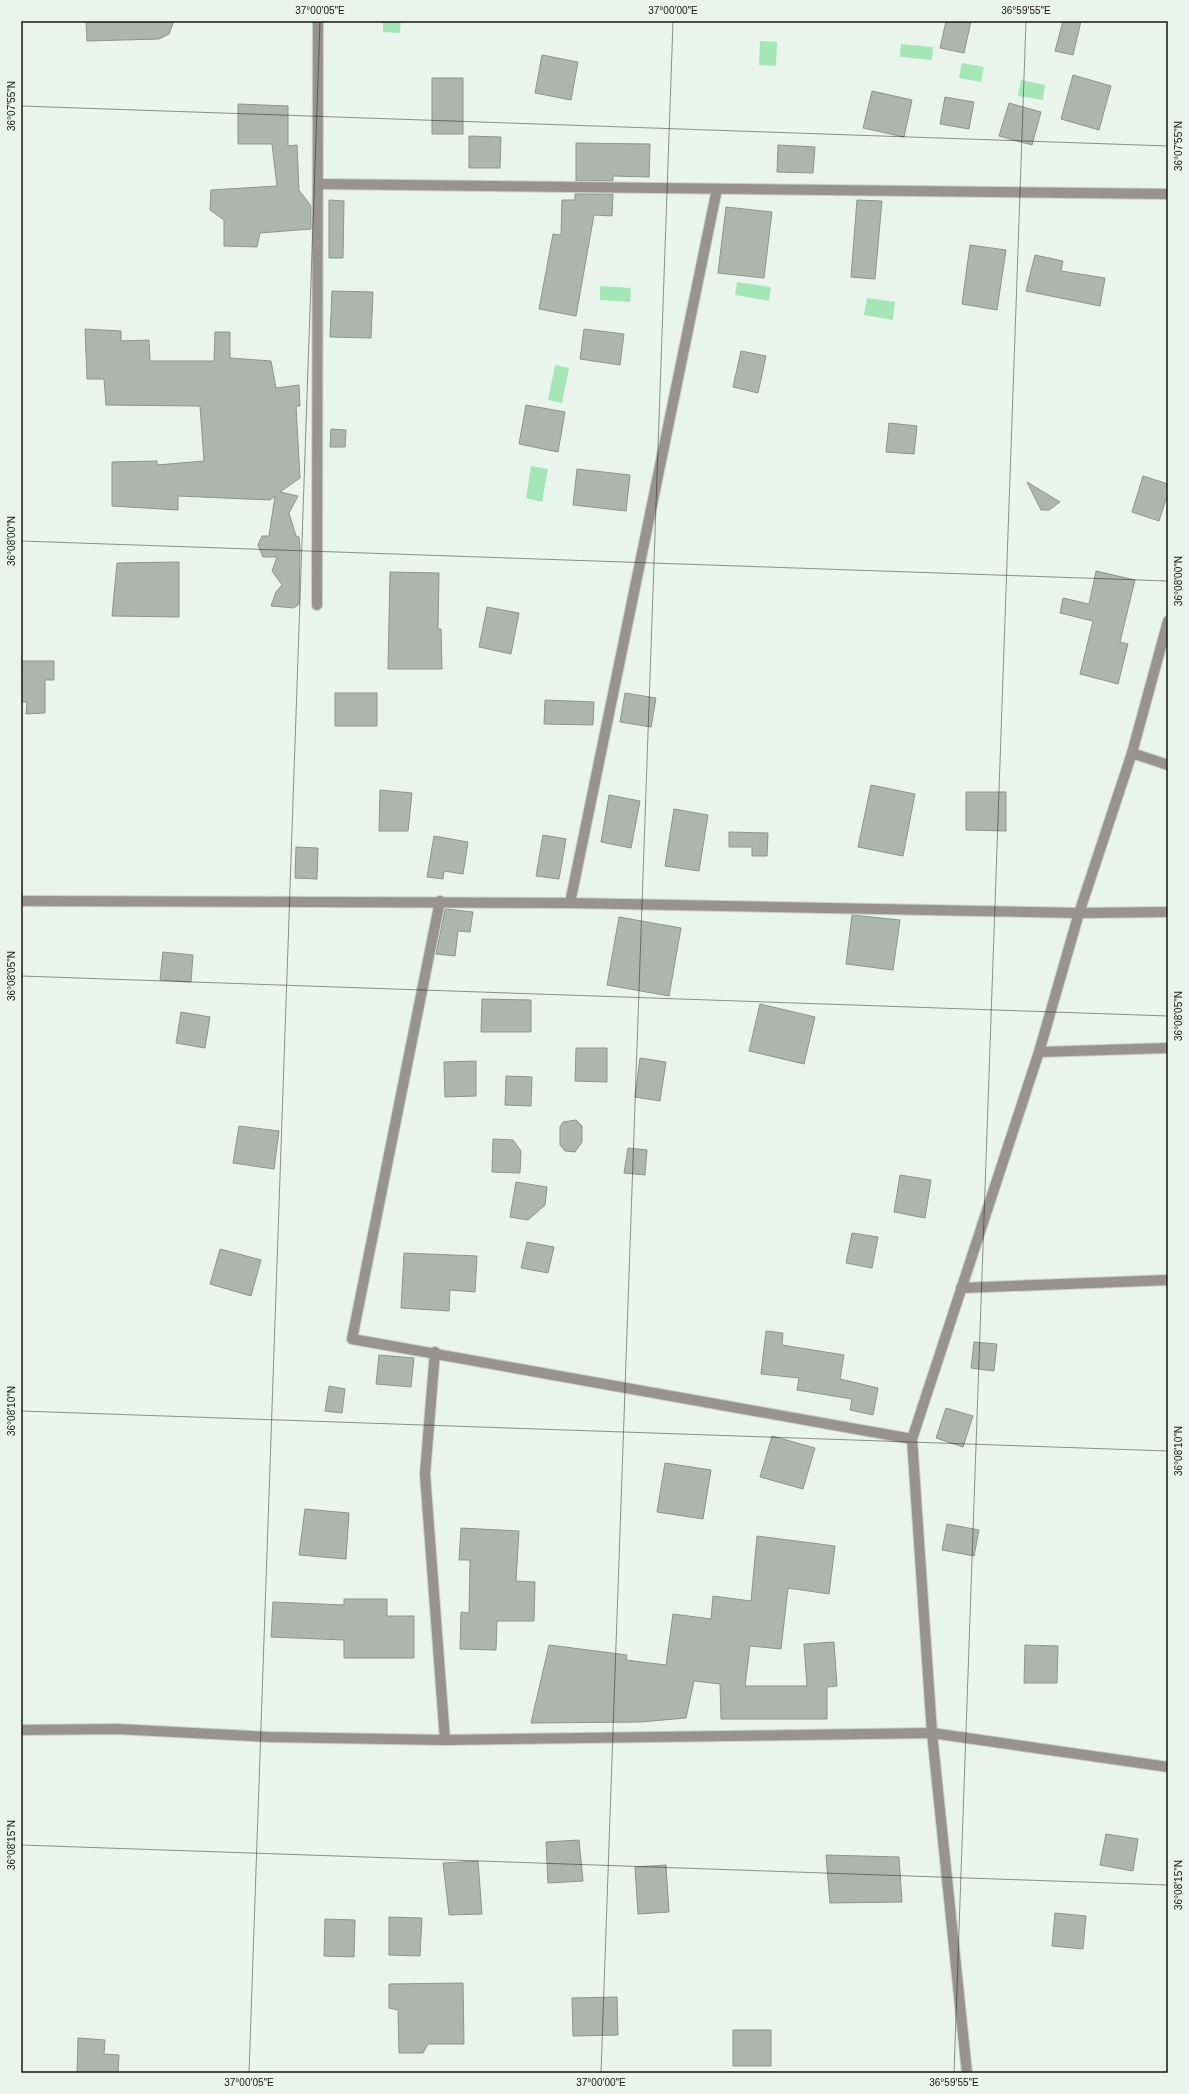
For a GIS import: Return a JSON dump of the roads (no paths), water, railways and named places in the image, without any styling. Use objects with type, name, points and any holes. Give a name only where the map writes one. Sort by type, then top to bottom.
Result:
[{"type":"street","points":[[317,605],[318,21]]},
{"type":"street","points":[[318,184],[1168,194]]},
{"type":"street","points":[[570,903],[717,189]]},
{"type":"street","points":[[967,2073],[932,1733],[912,1439],[1039,1052],[1080,913],[1132,753],[1168,622]]},
{"type":"street","points":[[1132,753],[1168,765]]},
{"type":"street","points":[[21,901],[440,901],[1080,913],[1168,912]]},
{"type":"street","points":[[440,901],[352,1339],[435,1352],[912,1439]]},
{"type":"street","points":[[1039,1052],[1168,1048]]},
{"type":"street","points":[[962,1288],[1168,1280]]},
{"type":"street","points":[[435,1352],[425,1474],[445,1740]]},
{"type":"street","points":[[21,1730],[117,1729],[270,1737],[445,1740],[932,1733],[1168,1767]]}]
